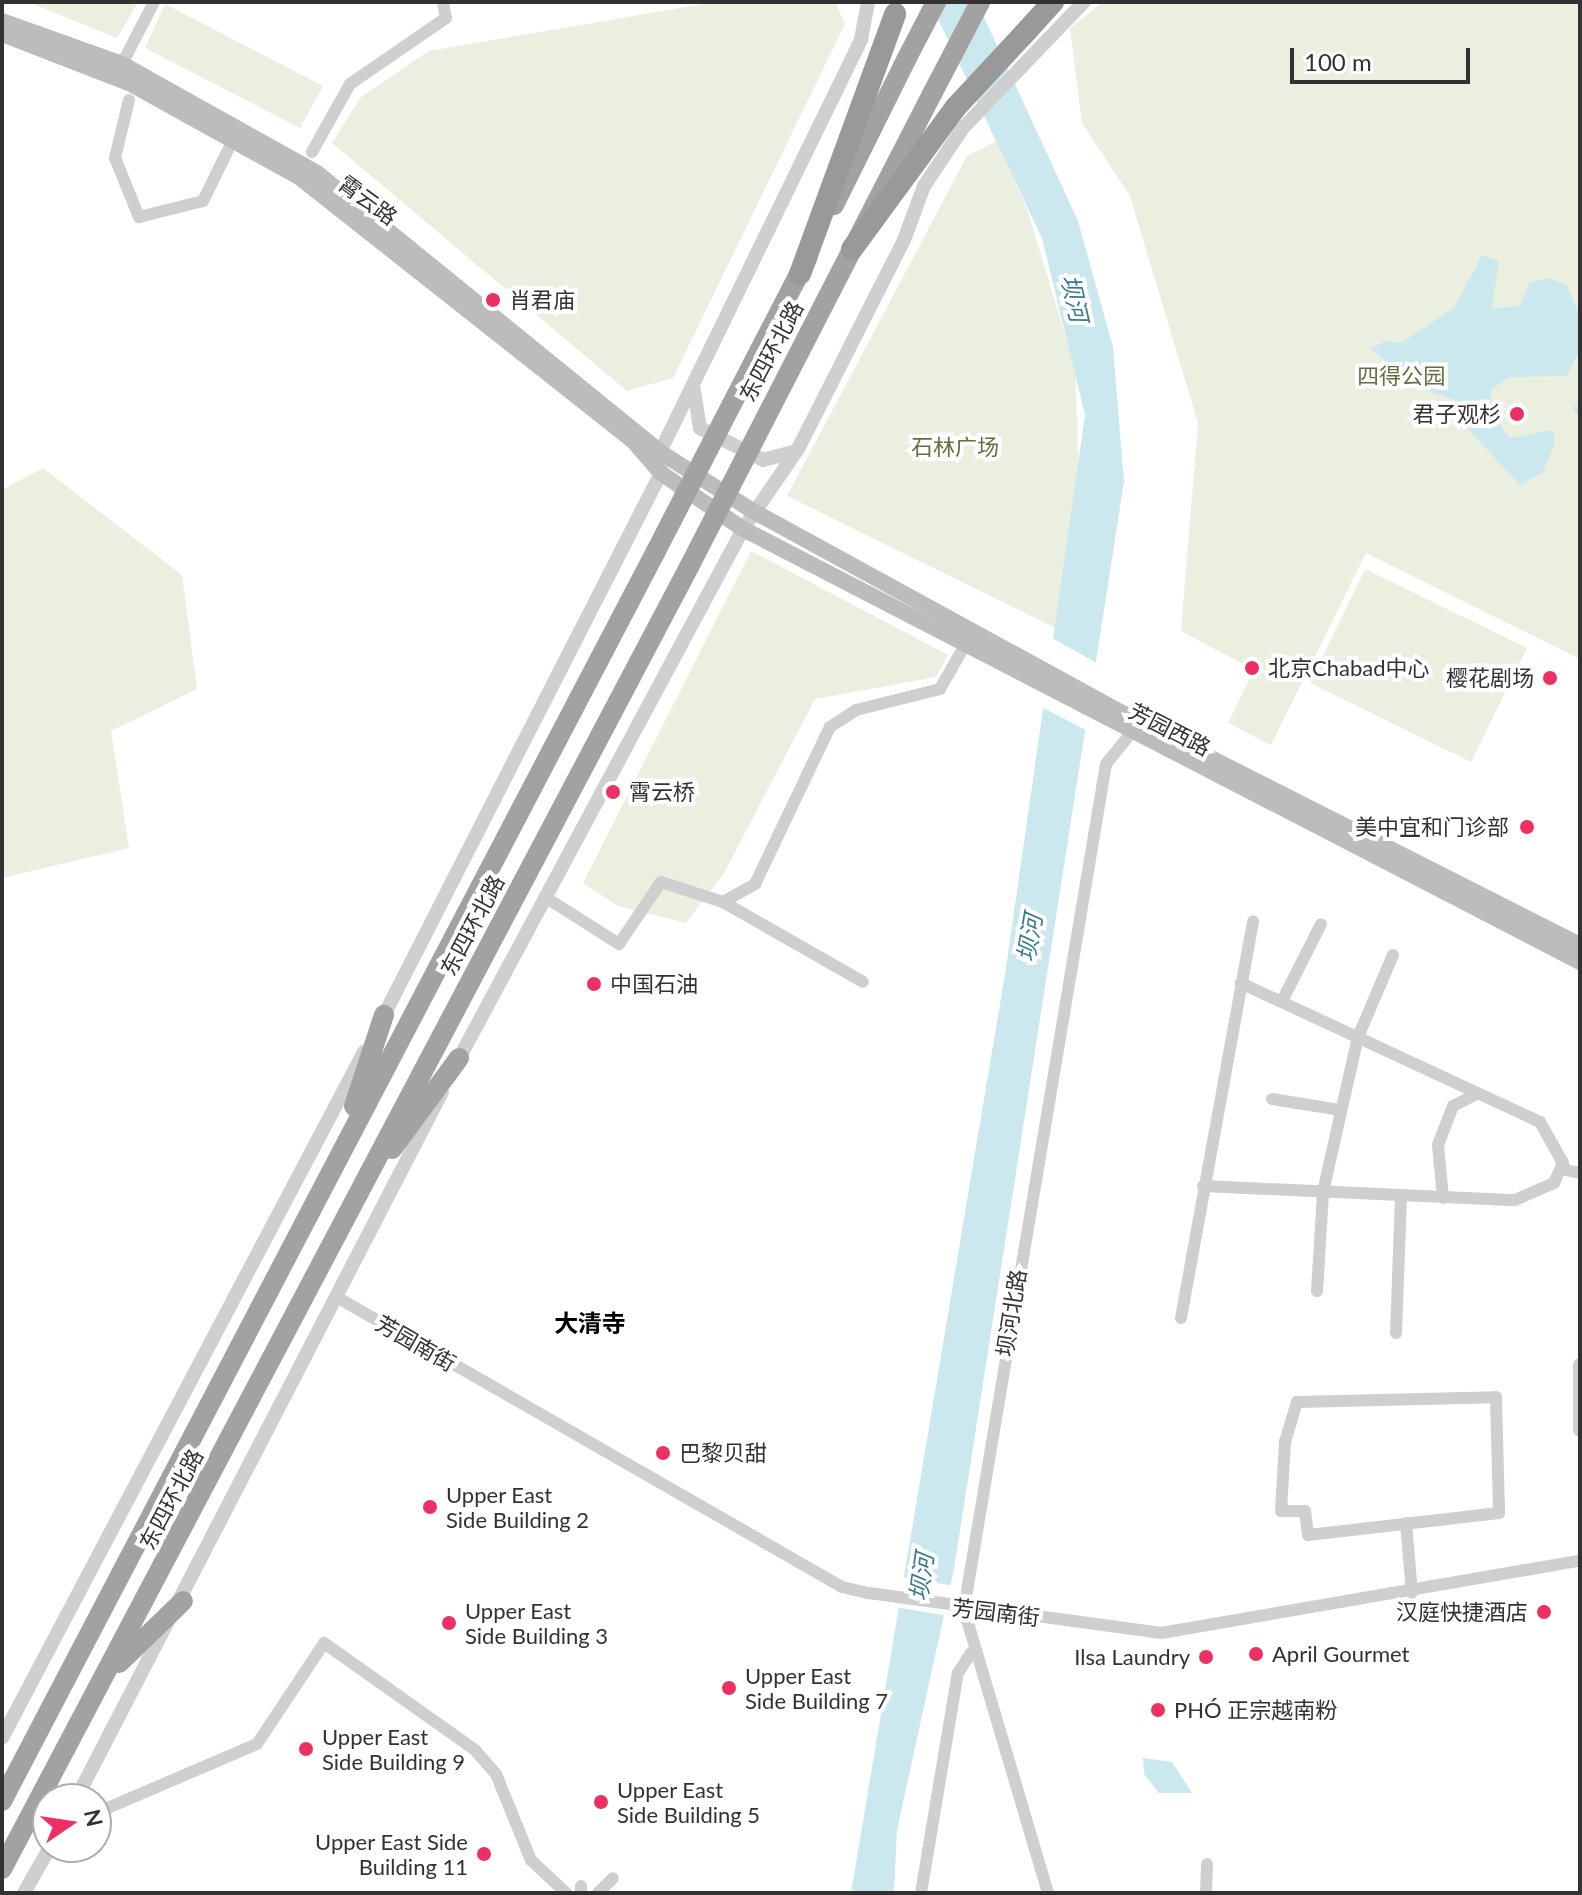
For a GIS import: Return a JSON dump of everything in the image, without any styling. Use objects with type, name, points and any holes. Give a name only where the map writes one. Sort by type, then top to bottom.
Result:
[{"type":"highway","points":[[800,274],[899,2]]},
{"type":"highway","name":"东四环北路","points":[[2,1801],[800,274],[936,2]]},
{"type":"highway","name":"东四环北路","points":[[2,1869],[689,567],[980,2]]},
{"type":"highway","points":[[852,249],[956,107],[1027,44],[1053,2]]},
{"type":"highway","points":[[334,1164],[384,1015]]},
{"type":"highway","points":[[352,1203],[459,1058]]},
{"type":"highway","points":[[107,1673],[183,1601]]},
{"type":"main road","name":"霄云路","points":[[2,21],[122,64],[234,122],[356,201],[660,452],[753,511]]},
{"type":"main road","name":"霄云路","points":[[2,34],[131,84],[299,177],[597,412],[661,473],[743,529]]},
{"type":"main road","name":"芳园西路","points":[[753,511],[1125,726],[1580,962]]},
{"type":"main road","name":"芳园西路","points":[[743,529],[965,645],[1028,669]]},
{"type":"main road","name":"芳园西路","points":[[1125,726],[1580,945]]},
{"type":"street","points":[[122,64],[154,2]]},
{"type":"street","points":[[312,152],[350,84],[446,18],[443,2]]},
{"type":"street","name":"东四环北路","points":[[2,1738],[384,1015],[661,473],[660,452],[861,39],[868,2]]},
{"type":"street","points":[[85,1783],[340,1299],[459,1058],[545,897],[753,511],[798,449],[904,240],[924,186],[963,128],[1027,44],[1084,2]]},
{"type":"street","points":[[129,100],[115,158],[139,217],[203,201],[228,150]]},
{"type":"street","points":[[693,380],[700,428],[763,460],[798,449]]},
{"type":"street","points":[[723,902],[755,884],[830,727],[856,710],[940,689],[965,645]]},
{"type":"street","name":"坝河北路","points":[[1048,1893],[959,1608],[1106,764],[1125,726]]},
{"type":"street","points":[[545,897],[619,944],[661,882],[723,902],[863,982]]},
{"type":"street","points":[[1181,1318],[1253,921]]},
{"type":"street","points":[[1282,1001],[1321,924]]},
{"type":"street","points":[[1317,1291],[1323,1192],[1341,1110],[1358,1037],[1393,955]]},
{"type":"street","points":[[1203,1186],[1515,1200],[1546,1188],[1561,1169],[1558,1145],[1540,1122],[1241,983]]},
{"type":"street","points":[[1443,1198],[1438,1145],[1453,1106],[1477,1094]]},
{"type":"street","points":[[1272,1099],[1341,1110]]},
{"type":"street","points":[[1561,1169],[1580,1173]]},
{"type":"street","points":[[1396,1333],[1401,1196]]},
{"type":"street","name":"芳园南街","points":[[340,1299],[830,1580],[873,1594],[1161,1633],[1412,1593],[1580,1561]]},
{"type":"street","points":[[1580,1365],[1580,1430]]},
{"type":"street","points":[[1496,1397],[1499,1513],[1406,1523],[1308,1535],[1305,1511],[1281,1511],[1285,1442],[1297,1402],[1496,1397]]},
{"type":"street","points":[[1406,1523],[1412,1593]]},
{"type":"street","points":[[112,1806],[257,1744],[324,1643],[475,1750],[496,1774],[531,1860],[566,1893]]},
{"type":"street","points":[[921,1893],[958,1673],[971,1653]]},
{"type":"street","points":[[24,1893],[41,1863]]},
{"type":"street","points":[[1206,1893],[1207,1864]]},
{"type":"street","points":[[598,1893],[613,1878]]},
{"type":"green space","points":[[28,2],[138,2],[117,38]]},
{"type":"green space","points":[[715,2],[835,2],[845,24],[673,378],[627,391],[332,143],[361,97],[429,51]]},
{"type":"green space","name":"四得公园","points":[[1103,2],[1580,2],[1580,659],[1366,553],[1271,745],[1228,723],[1254,670],[1181,631],[1198,423],[1130,196],[1082,123],[1070,28]]},
{"type":"green space","points":[[165,4],[323,86],[300,128],[145,48]]},
{"type":"green space","name":"石林广场","points":[[997,141],[1027,209],[1075,367],[1079,484],[1064,632],[787,496],[967,156]]},
{"type":"green space","points":[[43,468],[182,575],[197,689],[111,731],[129,848],[2,878],[2,490]]},
{"type":"green space","points":[[751,551],[948,655],[936,677],[815,699],[724,873],[686,923],[618,906],[583,883]]},
{"type":"green space","points":[[1365,569],[1527,648],[1471,762],[1310,683]]},
{"type":"water","name":"坝河","points":[[930,2],[977,2],[1078,221],[1113,347],[1124,482],[954,1569],[897,1830],[894,1893],[851,1893],[1006,968],[1085,415],[1042,238]]},
{"type":"water","points":[[1482,255],[1499,261],[1492,308],[1520,306],[1529,283],[1548,278],[1566,284],[1580,316],[1580,350],[1567,376],[1509,377],[1491,390],[1491,412],[1510,438],[1553,430],[1555,444],[1542,473],[1520,485],[1465,426],[1455,400],[1415,387],[1371,349],[1385,341],[1401,343],[1454,308]]},
{"type":"water","points":[[1143,1758],[1172,1762],[1192,1793],[1159,1793],[1144,1774]]},
{"type":"pier","points":[[1048,636],[1102,666],[1091,733],[1038,705]]},
{"type":"pier","points":[[901,1577],[955,1586],[949,1616],[895,1607]]},
{"type":"waterway","points":[[1575,408],[1580,415]]},
{"type":"place","name":"肖君庙","points":[[493,300]]},
{"type":"place","name":"君子观杉","points":[[1517,414]]},
{"type":"place","name":"北京Chabad中心","points":[[1252,668]]},
{"type":"place","name":"樱花剧场","points":[[1550,678]]},
{"type":"place","name":"霄云桥","points":[[613,792]]},
{"type":"place","name":"美中宜和门诊部","points":[[1527,827]]},
{"type":"place","name":"中国石油","points":[[594,984]]},
{"type":"place","name":"巴黎贝甜","points":[[663,1453]]},
{"type":"place","name":"Upper East Side Building 2","points":[[430,1507]]},
{"type":"place","name":"汉庭快捷酒店","points":[[1544,1612]]},
{"type":"place","name":"Upper East Side Building 3","points":[[449,1623]]},
{"type":"place","name":"April Gourmet","points":[[1256,1654]]},
{"type":"place","name":"Ilsa Laundry","points":[[1206,1657]]},
{"type":"place","name":"Upper East Side Building 7","points":[[729,1688]]},
{"type":"place","name":"PHÓ 正宗越南粉","points":[[1158,1710]]},
{"type":"place","name":"Upper East Side Building 9","points":[[306,1749]]},
{"type":"place","name":"Upper East Side Building 5","points":[[601,1802]]},
{"type":"place","name":"Upper East Side Building 11","points":[[484,1854]]},
{"type":"district","name":"大清寺","points":[[590,1323]]}]
